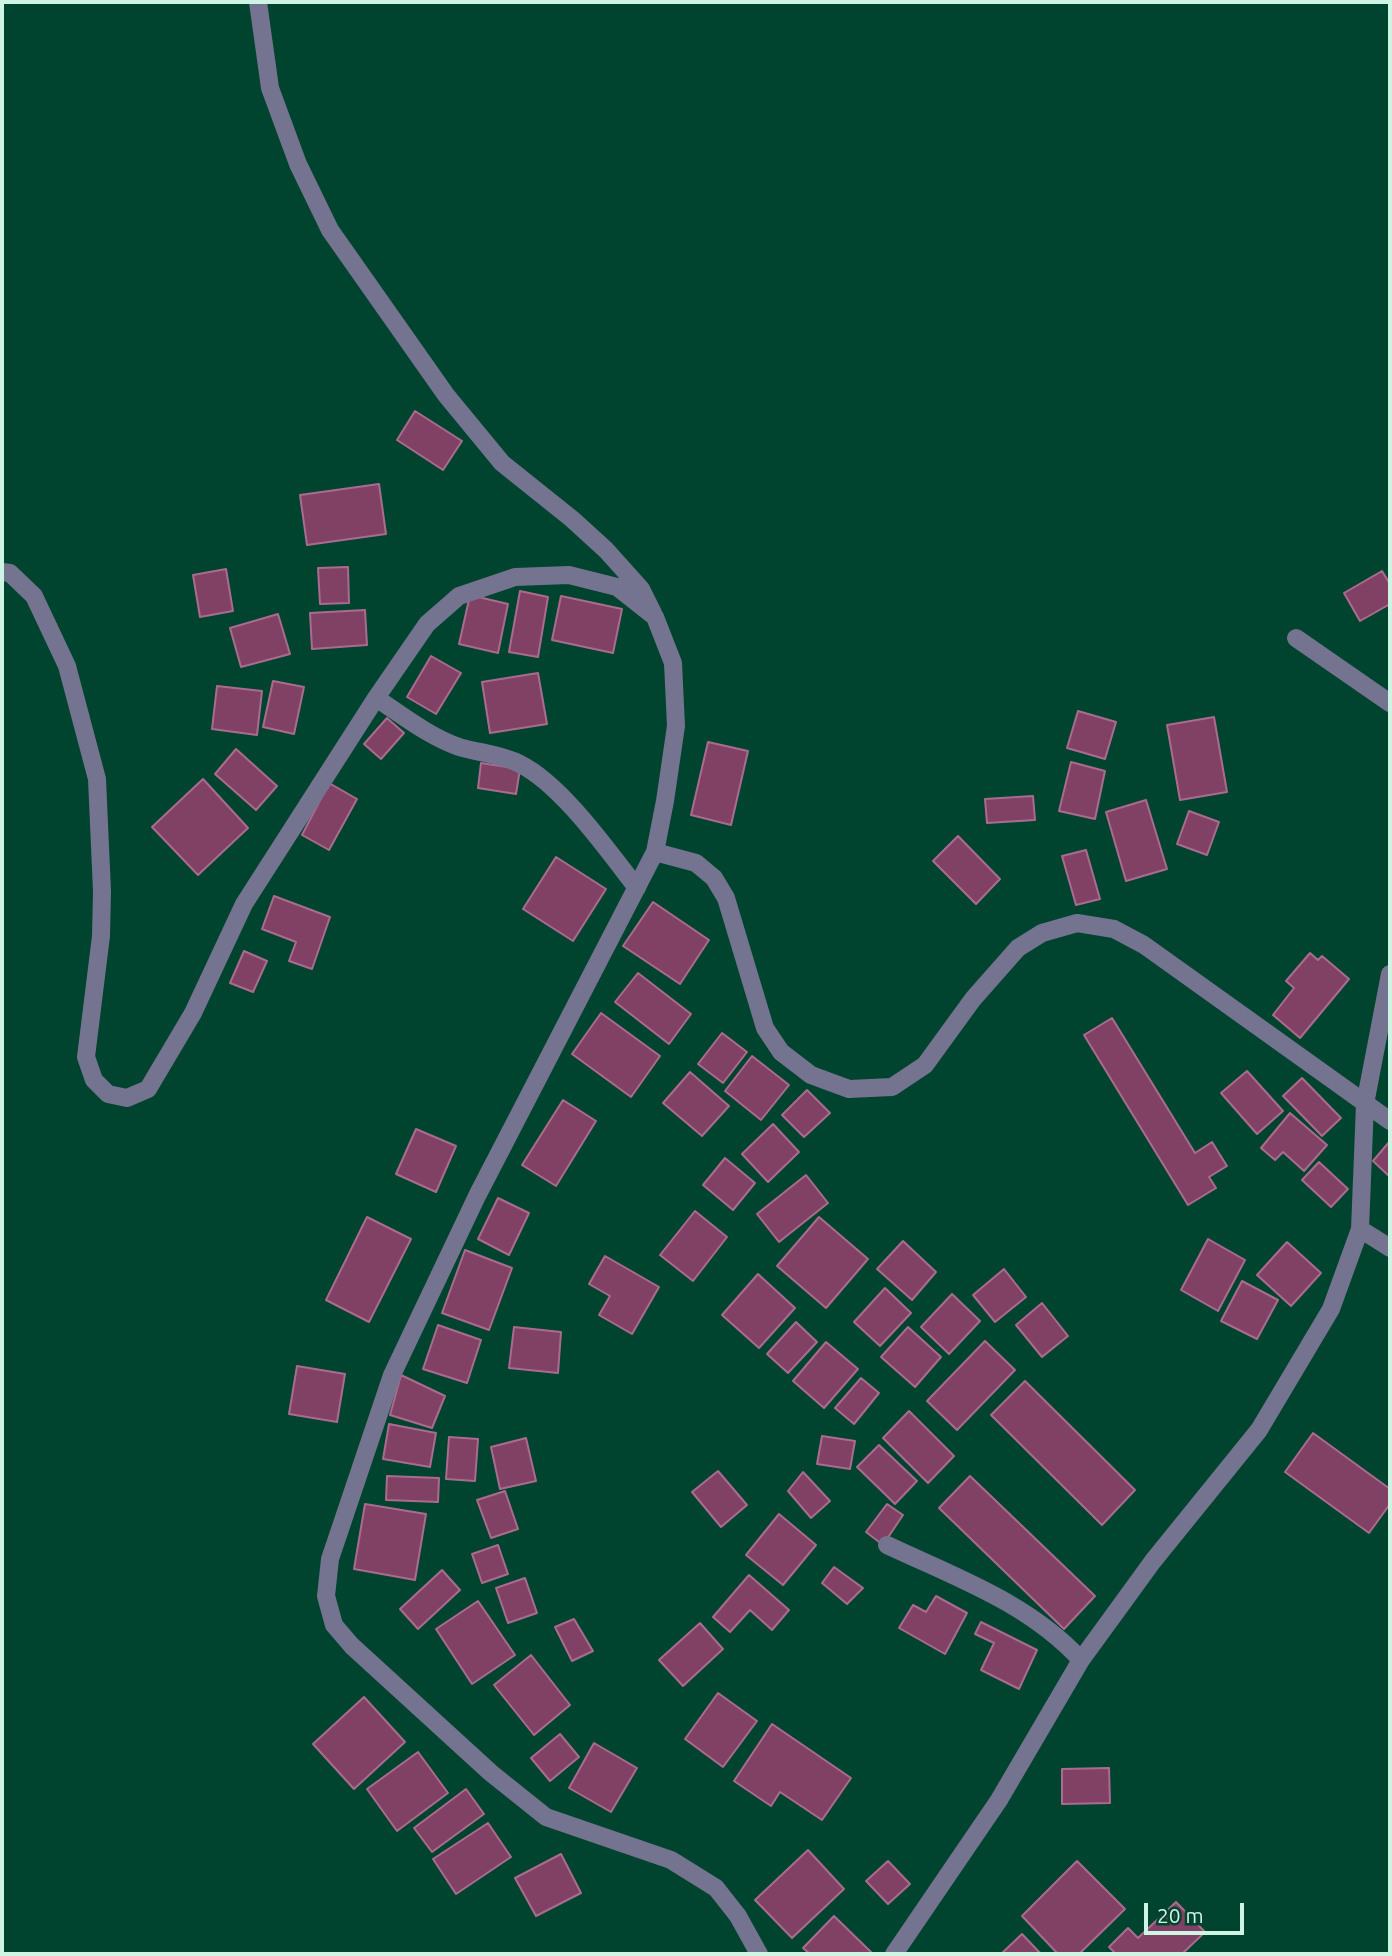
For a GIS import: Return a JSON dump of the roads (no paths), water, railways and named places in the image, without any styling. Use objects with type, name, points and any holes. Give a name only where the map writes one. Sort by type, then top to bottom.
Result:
[{"type":"street","points":[[258,2],[270,89],[298,164],[330,230],[446,395],[502,463],[572,519],[606,550],[641,589],[673,663],[676,726],[655,852],[477,1196],[392,1375],[330,1559],[326,1596],[334,1625],[352,1646],[491,1773],[545,1817],[671,1860],[708,1882],[738,1916],[759,1954]]},
{"type":"street","points":[[6,572],[34,596],[67,666],[97,779],[101,924],[86,1057],[94,1080],[108,1094],[127,1098],[148,1089],[193,1013],[244,904],[376,698],[427,624],[459,596],[515,577],[569,575],[617,587],[655,618]]},
{"type":"street","points":[[1296,638],[1390,704]]},
{"type":"street","points":[[376,698],[435,737],[521,764],[550,785],[638,888]]},
{"type":"street","points":[[655,852],[696,863],[714,878],[726,898],[765,1028],[781,1052],[811,1075],[849,1090],[892,1087],[925,1065],[973,999],[1018,948],[1042,933],[1077,923],[1114,929],[1144,945],[1390,1121]]},
{"type":"street","points":[[894,1954],[999,1801],[1081,1660],[1153,1561],[1259,1430],[1331,1309],[1360,1229],[1365,1104],[1390,974]]},
{"type":"street","points":[[1360,1229],[1390,1248]]},
{"type":"street","points":[[887,1545],[1017,1606],[1048,1628],[1081,1660]]}]
